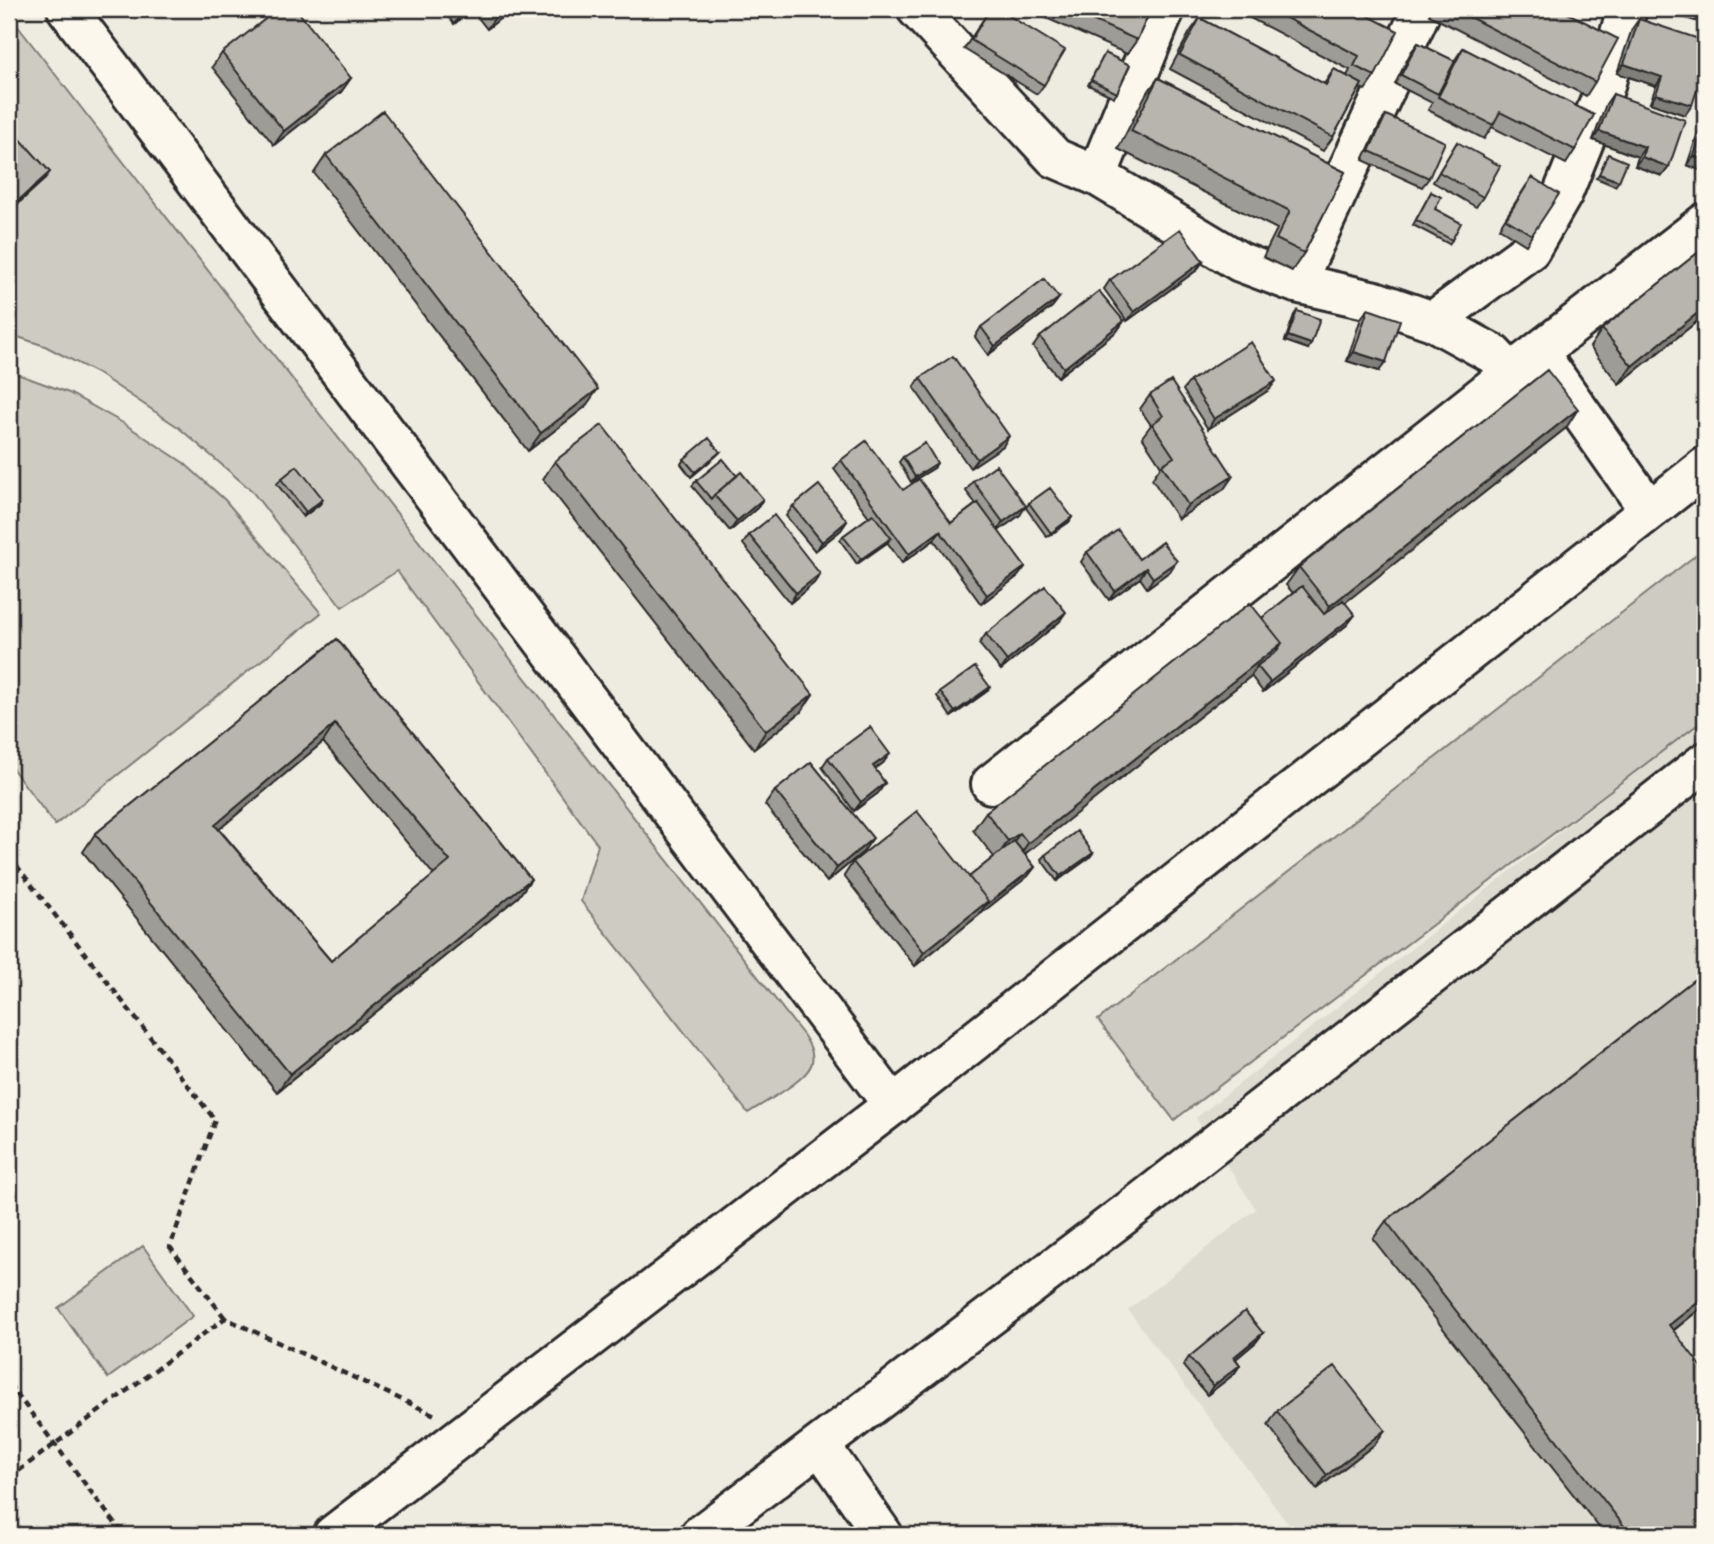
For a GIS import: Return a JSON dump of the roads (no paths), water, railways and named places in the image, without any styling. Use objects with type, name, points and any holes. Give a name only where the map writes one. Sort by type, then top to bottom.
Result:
[{"type":"street","points":[[67,9],[893,1105]]},
{"type":"street","points":[[917,9],[1055,158],[1097,176],[1240,261],[1296,283],[1375,300],[1433,321],[1493,354],[1525,363],[1649,510]]},
{"type":"street","points":[[1097,176],[1164,9]]},
{"type":"street","points":[[1296,283],[1422,9]]},
{"type":"street","points":[[1433,321],[1530,250],[1563,193],[1601,99],[1627,9]]},
{"type":"street","points":[[991,784],[1705,223]]},
{"type":"street","points":[[332,1535],[893,1105],[1705,467]]},
{"type":"street","points":[[700,1535],[1145,1199],[1705,762]]},
{"type":"street","points":[[820,1445],[883,1535]]}]
